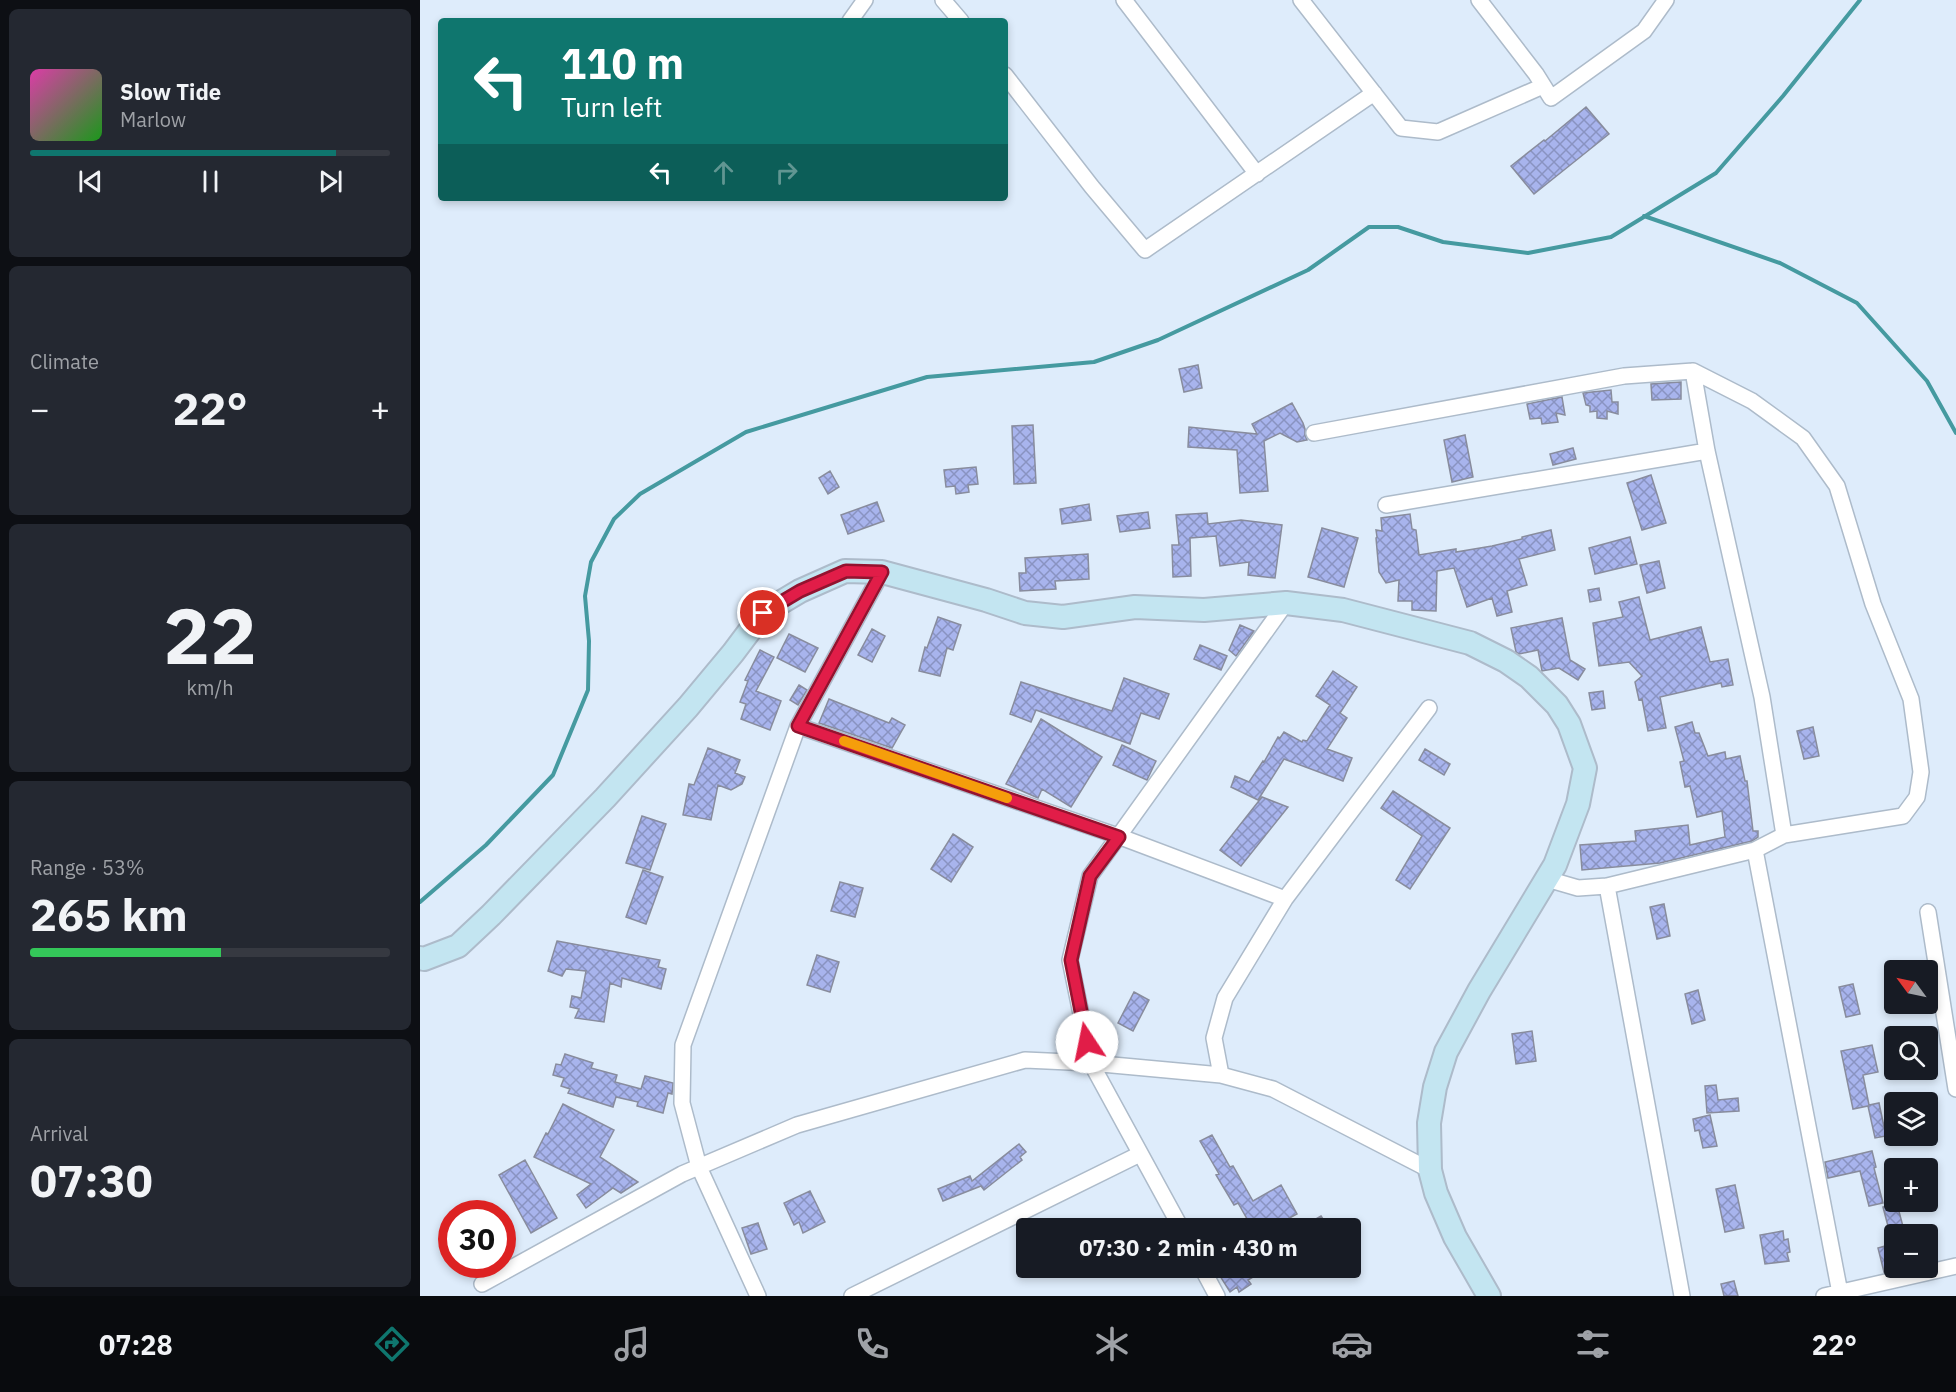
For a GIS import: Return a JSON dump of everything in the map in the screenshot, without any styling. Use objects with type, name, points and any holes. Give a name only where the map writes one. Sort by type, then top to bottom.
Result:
[{"type":"street","points":[[852,18],[864,0]]},
{"type":"street","points":[[943,0],[958,18]]},
{"type":"street","points":[[1125,0],[1257,174]]},
{"type":"street","points":[[1301,0],[1401,128],[1438,132],[1543,86]]},
{"type":"street","points":[[1479,0],[1551,98],[1644,31],[1666,0]]},
{"type":"street","points":[[1008,79],[1092,188],[1145,250],[1374,93]]},
{"type":"street","points":[[1314,433],[1624,376],[1693,371],[1752,401],[1803,438],[1837,486],[1873,604],[1911,699],[1921,772],[1917,797],[1903,816],[1784,835],[1755,850],[1607,886],[1578,888],[1547,879]]},
{"type":"street","points":[[1693,371],[1707,452],[1762,697],[1784,835]]},
{"type":"street","points":[[1386,505],[1707,452]]},
{"type":"street","points":[[420,958],[424,959],[458,946],[491,915],[605,798],[688,707],[763,613],[800,591],[846,571],[882,572],[1025,613],[1062,617],[1135,607],[1204,610],[1286,603],[1343,610],[1470,643],[1529,677],[1557,705],[1569,724],[1585,768],[1578,804],[1555,865],[1479,991],[1446,1052],[1435,1087],[1429,1123],[1430,1170],[1436,1193],[1455,1237],[1489,1296]]},
{"type":"street","points":[[758,1296],[699,1167],[682,1103],[683,1045],[798,726],[882,572]]},
{"type":"street","points":[[1175,1218],[1091,1063],[1071,960],[1090,876],[1286,603]]},
{"type":"street","points":[[1221,1075],[1214,1038],[1225,998],[1285,898],[1429,708]]},
{"type":"street","points":[[798,726],[1119,837],[1285,898]]},
{"type":"street","points":[[1755,850],[1840,1293]]},
{"type":"street","points":[[1607,886],[1682,1296]]},
{"type":"street","points":[[1929,912],[1956,1089]]},
{"type":"street","points":[[482,1284],[672,1179],[797,1125],[1025,1060],[1091,1063],[1221,1075],[1273,1089],[1430,1170]]},
{"type":"street","points":[[852,1296],[1140,1154]]},
{"type":"street","points":[[1824,1296],[1956,1266]]},
{"type":"street","points":[[1207,1278],[1217,1296]]},
{"type":"building","points":[[1586,107],[1609,134],[1534,194],[1511,166]]},
{"type":"building","points":[[1198,365],[1202,388],[1184,392],[1179,369]]},
{"type":"building","points":[[1681,382],[1681,399],[1652,400],[1651,384]]},
{"type":"building","points":[[1611,390],[1612,402],[1618,402],[1618,414],[1607,411],[1607,419],[1597,418],[1597,411],[1590,412],[1590,406],[1586,405],[1583,393]]},
{"type":"building","points":[[1562,397],[1565,415],[1556,413],[1558,422],[1542,424],[1541,418],[1530,419],[1527,404]]},
{"type":"building","points":[[1292,403],[1303,423],[1307,440],[1297,442],[1280,433],[1264,441],[1268,491],[1240,493],[1237,450],[1188,447],[1189,427],[1257,434],[1252,424]]},
{"type":"building","points":[[1033,425],[1036,483],[1014,484],[1012,426]]},
{"type":"building","points":[[1465,435],[1473,477],[1452,482],[1444,440]]},
{"type":"building","points":[[1573,448],[1576,459],[1553,465],[1550,454]]},
{"type":"building","points":[[976,467],[978,484],[968,485],[969,492],[956,494],[955,486],[946,487],[944,470]]},
{"type":"building","points":[[830,471],[839,487],[828,494],[819,478]]},
{"type":"building","points":[[1651,475],[1666,523],[1642,530],[1627,483]]},
{"type":"building","points":[[877,502],[884,521],[848,534],[841,515]]},
{"type":"building","points":[[1089,504],[1091,520],[1062,524],[1060,509]]},
{"type":"building","points":[[1148,512],[1150,528],[1120,532],[1117,516]]},
{"type":"building","points":[[1207,513],[1208,524],[1241,520],[1282,525],[1275,578],[1248,575],[1249,562],[1220,566],[1216,536],[1190,538],[1191,576],[1173,577],[1172,545],[1179,545],[1176,515]]},
{"type":"building","points":[[1410,514],[1412,529],[1416,530],[1419,555],[1492,546],[1551,530],[1555,550],[1519,559],[1527,585],[1507,591],[1512,612],[1497,616],[1492,598],[1467,607],[1454,568],[1437,571],[1436,611],[1412,610],[1412,601],[1398,601],[1399,580],[1386,583],[1379,572],[1376,538],[1376,530],[1382,531],[1381,518]]},
{"type":"building","points":[[1322,528],[1358,538],[1344,587],[1308,577]]},
{"type":"building","points":[[1630,537],[1637,564],[1595,574],[1589,548]]},
{"type":"building","points":[[1088,554],[1089,579],[1055,581],[1056,589],[1020,591],[1019,573],[1026,573],[1025,558]]},
{"type":"building","points":[[1659,561],[1665,588],[1647,593],[1640,565]]},
{"type":"building","points":[[1599,588],[1601,600],[1590,602],[1588,590]]},
{"type":"building","points":[[1639,597],[1650,640],[1701,627],[1710,662],[1728,659],[1733,685],[1722,687],[1721,683],[1660,697],[1666,728],[1648,731],[1642,699],[1639,700],[1635,682],[1642,676],[1629,662],[1599,666],[1593,623],[1623,617],[1619,602]]},
{"type":"building","points":[[938,617],[961,625],[953,650],[947,648],[940,676],[919,671],[925,647],[927,648]]},
{"type":"building","points":[[1562,618],[1570,660],[1585,669],[1578,680],[1559,668],[1542,671],[1538,650],[1519,654],[1516,652],[1511,628]]},
{"type":"building","points":[[1240,625],[1254,631],[1236,656],[1229,650]]},
{"type":"building","points":[[872,629],[885,636],[872,662],[858,655]]},
{"type":"building","points":[[789,634],[818,648],[805,672],[777,658]]},
{"type":"building","points":[[1200,645],[1227,656],[1221,670],[1194,659]]},
{"type":"building","points":[[760,650],[774,657],[756,691],[781,701],[770,730],[741,719],[746,704],[740,702],[748,681],[745,680]]},
{"type":"building","points":[[1333,671],[1357,687],[1340,713],[1347,718],[1327,749],[1352,758],[1343,781],[1284,759],[1258,800],[1231,787],[1235,776],[1249,782],[1278,737],[1280,738],[1284,732],[1302,742],[1307,741],[1330,705],[1316,696]]},
{"type":"building","points":[[1124,678],[1169,694],[1159,719],[1141,713],[1130,744],[1036,710],[1031,722],[1010,714],[1021,682],[1112,711]]},
{"type":"building","points":[[799,685],[807,690],[798,705],[790,700]]},
{"type":"building","points":[[1603,691],[1605,708],[1592,710],[1589,693]]},
{"type":"building","points":[[829,699],[889,723],[892,718],[905,725],[892,748],[819,723]]},
{"type":"building","points":[[1041,719],[1102,757],[1071,807],[1042,789],[1038,798],[1006,784]]},
{"type":"building","points":[[1692,722],[1695,733],[1699,733],[1708,756],[1725,752],[1726,759],[1740,756],[1745,781],[1747,781],[1753,831],[1758,831],[1758,837],[1752,841],[1660,863],[1582,870],[1580,845],[1636,841],[1635,831],[1688,825],[1690,845],[1725,837],[1722,811],[1697,817],[1690,786],[1685,787],[1680,762],[1684,761],[1675,727]]},
{"type":"building","points":[[1813,727],[1819,756],[1804,759],[1797,731]]},
{"type":"building","points":[[1122,745],[1156,761],[1147,780],[1113,765]]},
{"type":"building","points":[[708,748],[740,760],[735,773],[745,777],[742,784],[731,790],[718,785],[711,820],[683,815],[689,784],[694,785]]},
{"type":"building","points":[[1425,749],[1450,764],[1444,775],[1419,760]]},
{"type":"building","points":[[1393,791],[1450,828],[1410,889],[1396,880],[1422,836],[1381,808]]},
{"type":"building","points":[[1262,797],[1288,807],[1241,866],[1220,850]]},
{"type":"building","points":[[642,816],[666,824],[650,870],[626,863]]},
{"type":"building","points":[[953,834],[973,847],[951,882],[931,869]]},
{"type":"building","points":[[643,870],[663,877],[646,924],[626,917]]},
{"type":"building","points":[[840,882],[863,888],[855,917],[831,911]]},
{"type":"building","points":[[1664,904],[1670,936],[1657,939],[1650,907]]},
{"type":"building","points":[[557,941],[660,960],[658,967],[666,969],[661,989],[622,978],[621,987],[610,983],[604,1022],[575,1018],[579,1009],[570,1007],[572,996],[581,998],[586,971],[566,969],[562,976],[548,971]]},
{"type":"building","points":[[817,955],[839,962],[830,992],[807,985]]},
{"type":"building","points":[[1853,984],[1860,1014],[1846,1017],[1839,987]]},
{"type":"building","points":[[1698,990],[1705,1020],[1692,1024],[1685,994]]},
{"type":"building","points":[[1134,992],[1149,1000],[1133,1031],[1118,1023]]},
{"type":"building","points":[[1532,1031],[1536,1061],[1516,1064],[1512,1034]]},
{"type":"building","points":[[1872,1045],[1878,1072],[1863,1075],[1869,1105],[1879,1103],[1884,1136],[1875,1138],[1868,1106],[1853,1109],[1841,1051]]},
{"type":"building","points":[[565,1054],[593,1063],[591,1068],[617,1075],[615,1082],[641,1089],[645,1076],[673,1083],[672,1094],[668,1093],[663,1113],[637,1106],[638,1102],[616,1097],[613,1107],[568,1093],[570,1089],[561,1086],[564,1078],[553,1075],[556,1064],[561,1065]]},
{"type":"building","points":[[1716,1085],[1718,1100],[1738,1098],[1739,1111],[1707,1113],[1705,1086]]},
{"type":"building","points":[[563,1104],[614,1130],[600,1157],[638,1182],[621,1193],[613,1188],[586,1208],[577,1195],[591,1184],[534,1157]]},
{"type":"building","points":[[1710,1115],[1717,1146],[1703,1148],[1699,1130],[1695,1131],[1693,1119]]},
{"type":"building","points":[[1212,1135],[1253,1201],[1281,1185],[1297,1214],[1290,1218],[1247,1218],[1238,1203],[1234,1205],[1216,1175],[1219,1174],[1200,1141]]},
{"type":"building","points":[[1019,1144],[1026,1152],[1020,1157],[1022,1160],[984,1190],[981,1186],[943,1201],[938,1189],[970,1176],[972,1181]]},
{"type":"building","points":[[1872,1151],[1883,1203],[1869,1206],[1860,1171],[1828,1178],[1825,1162]]},
{"type":"building","points":[[525,1160],[557,1218],[531,1233],[516,1206],[516,1200],[513,1200],[499,1175]]},
{"type":"building","points":[[1735,1185],[1744,1228],[1725,1232],[1716,1189]]},
{"type":"building","points":[[810,1191],[825,1222],[803,1233],[799,1222],[794,1225],[784,1203]]},
{"type":"building","points":[[1884,1212],[1899,1212],[1902,1224],[1887,1224]]},
{"type":"building","points":[[758,1223],[767,1249],[751,1254],[742,1228]]},
{"type":"building","points":[[1783,1231],[1784,1240],[1788,1239],[1789,1261],[1765,1264],[1760,1235]]},
{"type":"building","points":[[1884,1246],[1884,1272],[1878,1248]]},
{"type":"building","points":[[1221,1278],[1251,1278],[1248,1280],[1251,1284],[1239,1292],[1237,1287],[1230,1292]]},
{"type":"building","points":[[1734,1281],[1738,1296],[1724,1296],[1721,1284]]},
{"type":"waterway","points":[[420,902],[486,845],[553,775],[588,690],[589,641],[585,596],[591,562],[614,519],[640,494],[746,432],[927,377],[1094,362],[1158,340],[1308,270],[1369,227],[1398,227],[1443,242],[1528,253],[1611,237],[1716,173],[1783,96],[1860,0]]},
{"type":"waterway","points":[[1644,216],[1780,263],[1857,303],[1927,381],[1956,433]]},
{"type":"slow traffic","points":[[844,741],[1007,798]]},
{"type":"route","points":[[763,613],[800,591],[846,571],[882,572],[798,726],[1119,837],[1090,876],[1071,960],[1087,1042]]}]
